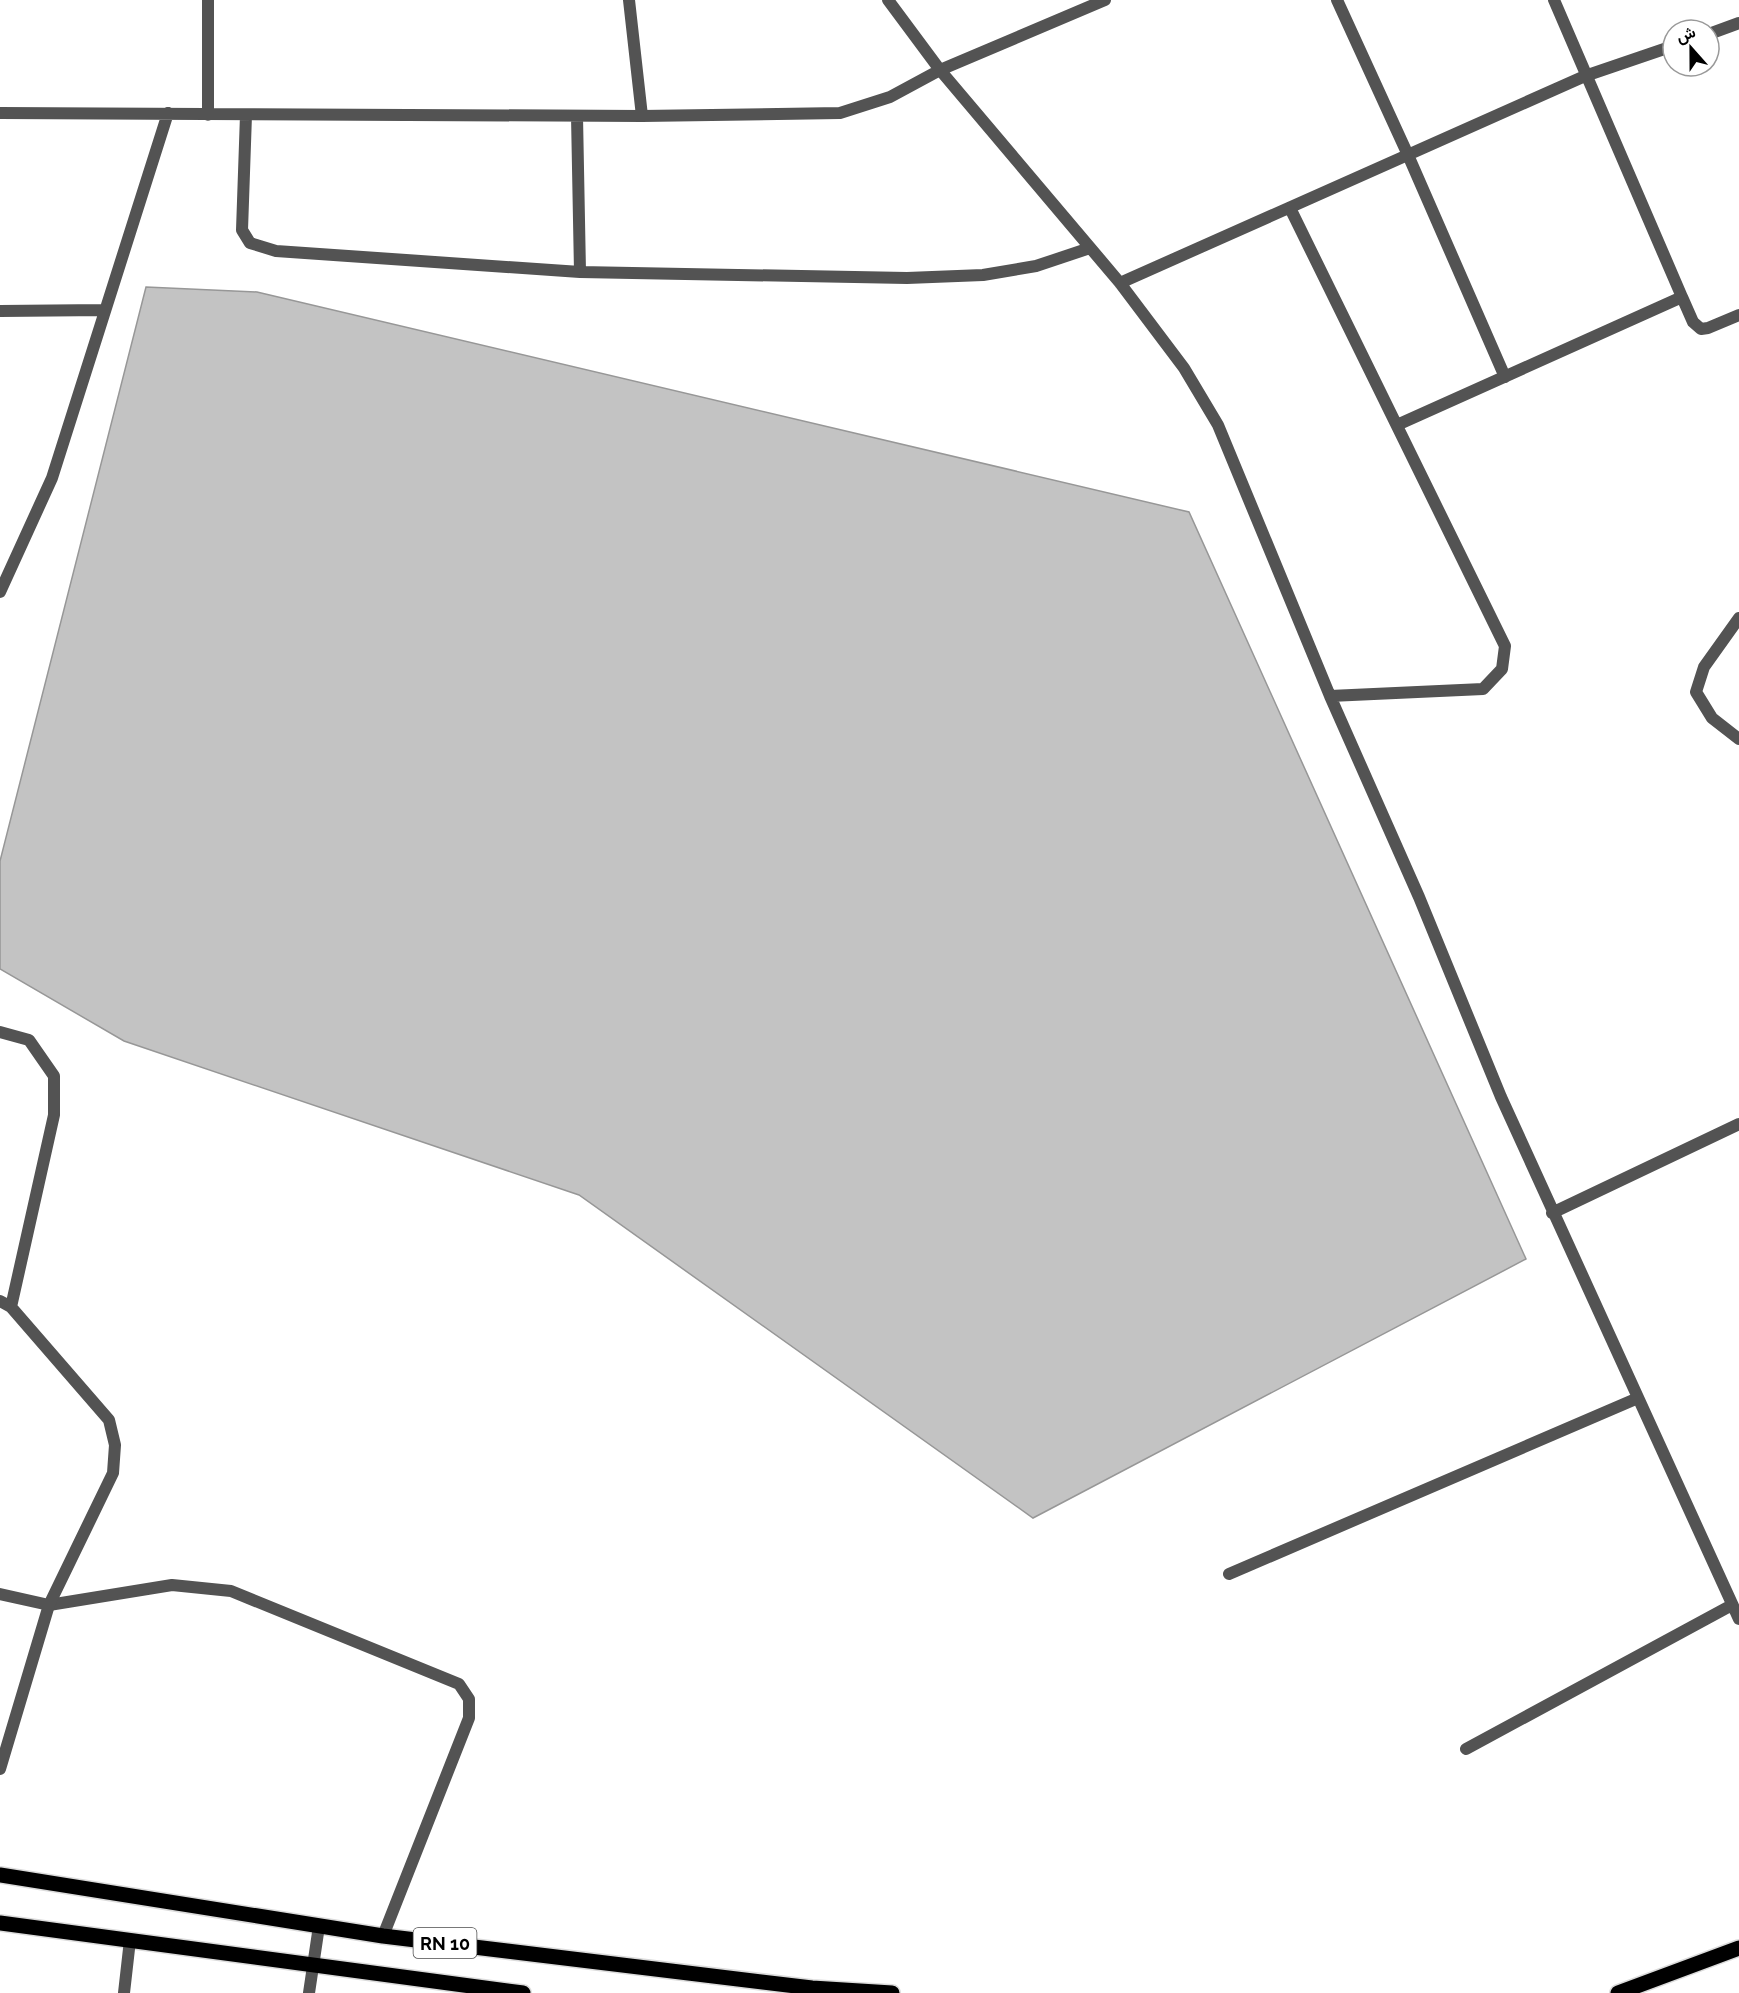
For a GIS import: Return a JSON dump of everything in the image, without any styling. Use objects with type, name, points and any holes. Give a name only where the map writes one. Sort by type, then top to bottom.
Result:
[{"type":"main road","name":"RN 10","points":[[0,1875],[383,1936],[812,1989],[892,1993]]},
{"type":"main road","name":"RN 10","points":[[0,1923],[523,1993]]},
{"type":"main road","points":[[1618,1993],[1739,1948]]},
{"type":"street","points":[[207,0],[208,115]]},
{"type":"street","points":[[629,0],[642,116]]},
{"type":"street","points":[[888,0],[940,70],[1120,283],[1184,368],[1218,425],[1330,696],[1419,897],[1501,1097],[1739,1619]]},
{"type":"street","points":[[0,113],[642,116],[840,113],[890,97],[940,70],[1105,0]]},
{"type":"street","points":[[1337,0],[1505,377]]},
{"type":"street","points":[[1554,0],[1693,322],[1701,329],[1708,328],[1739,315]]},
{"type":"street","points":[[1721,30],[1739,23]]},
{"type":"street","points":[[1120,283],[1585,76],[1661,50]]},
{"type":"street","points":[[0,592],[52,478],[168,113]]},
{"type":"street","points":[[246,115],[242,230],[250,243],[276,251],[580,272],[907,278],[983,275],[1036,266],[1090,248]]},
{"type":"street","points":[[577,116],[580,272]]},
{"type":"street","points":[[1290,208],[1504,646],[1502,669],[1483,689],[1330,696]]},
{"type":"street","points":[[1397,425],[1682,297]]},
{"type":"street","points":[[0,311],[105,310]]},
{"type":"street","points":[[1739,618],[1704,667],[1696,692],[1712,718],[1739,739]]},
{"type":"street","points":[[0,1032],[29,1040],[54,1076],[54,1114],[5,1304],[108,1420],[115,1445],[113,1473],[49,1605],[0,1769]]},
{"type":"street","points":[[1552,1212],[1739,1124]]},
{"type":"street","points":[[1229,1574],[1638,1398]]},
{"type":"street","points":[[0,1594],[49,1605],[172,1585],[231,1591],[459,1684],[469,1699],[469,1718],[383,1936]]},
{"type":"street","points":[[1466,1749],[1732,1605]]},
{"type":"street","points":[[309,1993],[319,1926]]},
{"type":"street","points":[[124,1993],[130,1941]]},
{"type":"building","points":[[146,287],[257,292],[1189,512],[1526,1259],[1033,1518],[579,1195],[124,1041],[0,969],[0,861]]}]
